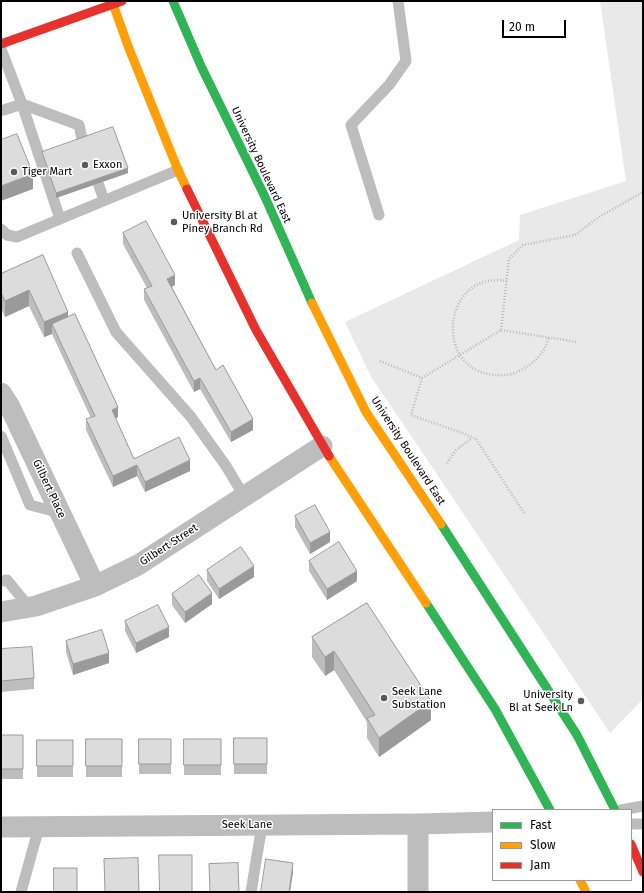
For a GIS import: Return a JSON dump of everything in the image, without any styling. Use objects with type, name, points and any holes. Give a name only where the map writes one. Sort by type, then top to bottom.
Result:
[{"type":"main road","name":"University Boulevard East","points":[[173,1],[201,66],[264,197],[307,293],[366,412],[438,519],[573,729],[604,786],[615,809]]},
{"type":"main road","points":[[1,44],[116,2],[128,46],[178,170],[256,330],[322,446],[495,709],[549,809]]},
{"type":"main road","points":[[632,846],[643,872]]},
{"type":"main road","points":[[580,881],[586,892]]},
{"type":"street","name":"Gilbert Place","points":[[3,400],[61,513],[95,586]]},
{"type":"street","name":"Gilbert Street","points":[[1,612],[36,606],[95,586],[138,565],[322,446]]},
{"type":"street","name":"Seek Lane","points":[[1,827],[418,824],[492,822]]},
{"type":"street","points":[[418,824],[418,892]]},
{"type":"lane","points":[[379,216],[351,125],[389,85],[406,62],[398,1]]},
{"type":"lane","points":[[1,49],[22,104],[60,219]]},
{"type":"lane","points":[[4,110],[22,104],[79,125],[83,143]]},
{"type":"lane","points":[[1,229],[7,235],[18,236],[178,170]]},
{"type":"lane","points":[[98,183],[104,200]]},
{"type":"lane","points":[[77,253],[116,332],[191,416],[226,466],[244,496]]},
{"type":"lane","points":[[1,436],[30,505],[61,513]]},
{"type":"lane","points":[[1,581],[7,580],[29,607]]},
{"type":"lane","points":[[626,809],[643,806]]},
{"type":"lane","points":[[632,824],[643,824]]},
{"type":"lane","points":[[251,892],[262,825]]},
{"type":"lane","points":[[21,892],[39,827]]},
{"type":"path","points":[[501,330],[509,259],[523,245],[575,235],[600,217],[643,192]]},
{"type":"path","points":[[507,281],[495,279],[480,284],[468,290],[456,306],[452,322],[455,343],[460,355],[469,366],[482,373],[496,376],[513,374],[526,368],[540,357],[546,348],[549,337]]},
{"type":"path","points":[[408,417],[411,415],[422,378],[501,330],[577,342]]},
{"type":"path","points":[[380,361],[422,378]]},
{"type":"path","points":[[411,415],[476,439],[524,513]]},
{"type":"path","points":[[447,463],[456,450],[472,438]]},
{"type":"shaded area","points":[[600,1],[643,1],[643,699],[610,733],[371,377],[345,322],[519,240],[520,215],[626,181]]},
{"type":"building","name":"Exxon","points":[[113,127],[128,168],[56,193],[42,152]]},
{"type":"building","name":"Tiger Mart","points":[[17,134],[33,174],[1,186],[1,140]]},
{"type":"building","points":[[146,221],[175,275],[167,279],[216,370],[223,365],[253,419],[231,432],[200,378],[194,381],[144,289],[152,286],[123,233]]},
{"type":"building","points":[[43,255],[68,312],[44,322],[29,290],[5,301],[1,293],[1,274]]},
{"type":"building","points":[[75,314],[118,407],[112,410],[134,459],[179,437],[190,460],[145,482],[137,465],[113,476],[86,419],[95,416],[52,324]]},
{"type":"building","points":[[315,505],[330,532],[310,543],[295,516]]},
{"type":"building","points":[[339,542],[357,571],[327,589],[309,561]]},
{"type":"building","points":[[241,547],[254,566],[219,589],[207,570]]},
{"type":"building","points":[[199,575],[212,593],[185,612],[172,594]]},
{"type":"building","name":"Seek Lane Substation","points":[[367,603],[431,701],[379,738],[367,718],[375,715],[334,651],[325,657],[312,637]]},
{"type":"building","points":[[158,605],[169,627],[136,643],[125,621]]},
{"type":"building","points":[[102,630],[109,653],[73,664],[66,641]]},
{"type":"building","points":[[32,647],[34,678],[1,681],[1,649]]},
{"type":"building","points":[[1,735],[23,735],[23,769],[1,769]]},
{"type":"building","points":[[234,738],[267,738],[267,764],[234,764]]},
{"type":"building","points":[[86,739],[122,739],[122,766],[86,766]]},
{"type":"building","points":[[139,739],[171,739],[171,764],[139,764]]},
{"type":"building","points":[[184,739],[221,739],[221,765],[184,765]]},
{"type":"building","points":[[37,740],[73,740],[73,766],[37,766]]},
{"type":"building","points":[[159,855],[192,855],[192,892],[160,892]]},
{"type":"building","points":[[138,858],[139,892],[105,892],[104,859]]},
{"type":"building","points":[[266,859],[293,863],[289,892],[261,892]]},
{"type":"building","points":[[238,863],[239,892],[210,892],[209,864]]},
{"type":"building","points":[[54,868],[77,868],[77,892],[54,892]]},
{"type":"traffic: fast","points":[[173,1],[201,66],[265,197],[312,303]]},
{"type":"traffic: fast","points":[[441,524],[577,735],[614,809]]},
{"type":"traffic: fast","points":[[426,603],[495,709],[549,809]]},
{"type":"traffic: slow","points":[[112,1],[128,46],[187,189]]},
{"type":"traffic: slow","points":[[312,303],[366,412],[441,524]]},
{"type":"traffic: slow","points":[[329,456],[426,603]]},
{"type":"traffic: slow","points":[[580,881],[586,892]]},
{"type":"traffic: jam","points":[[1,44],[122,1]]},
{"type":"traffic: jam","points":[[187,189],[256,330],[329,456]]},
{"type":"traffic: jam","points":[[632,846],[643,872]]},
{"type":"place","name":"Exxon","points":[[85,165]]},
{"type":"place","name":"Tiger Mart","points":[[14,172]]},
{"type":"place","name":"University Bl at Piney Branch Rd","points":[[174,222]]},
{"type":"place","name":"Seek Lane Substation","points":[[384,698]]},
{"type":"place","name":"University Bl at Seek Ln","points":[[581,701]]}]
